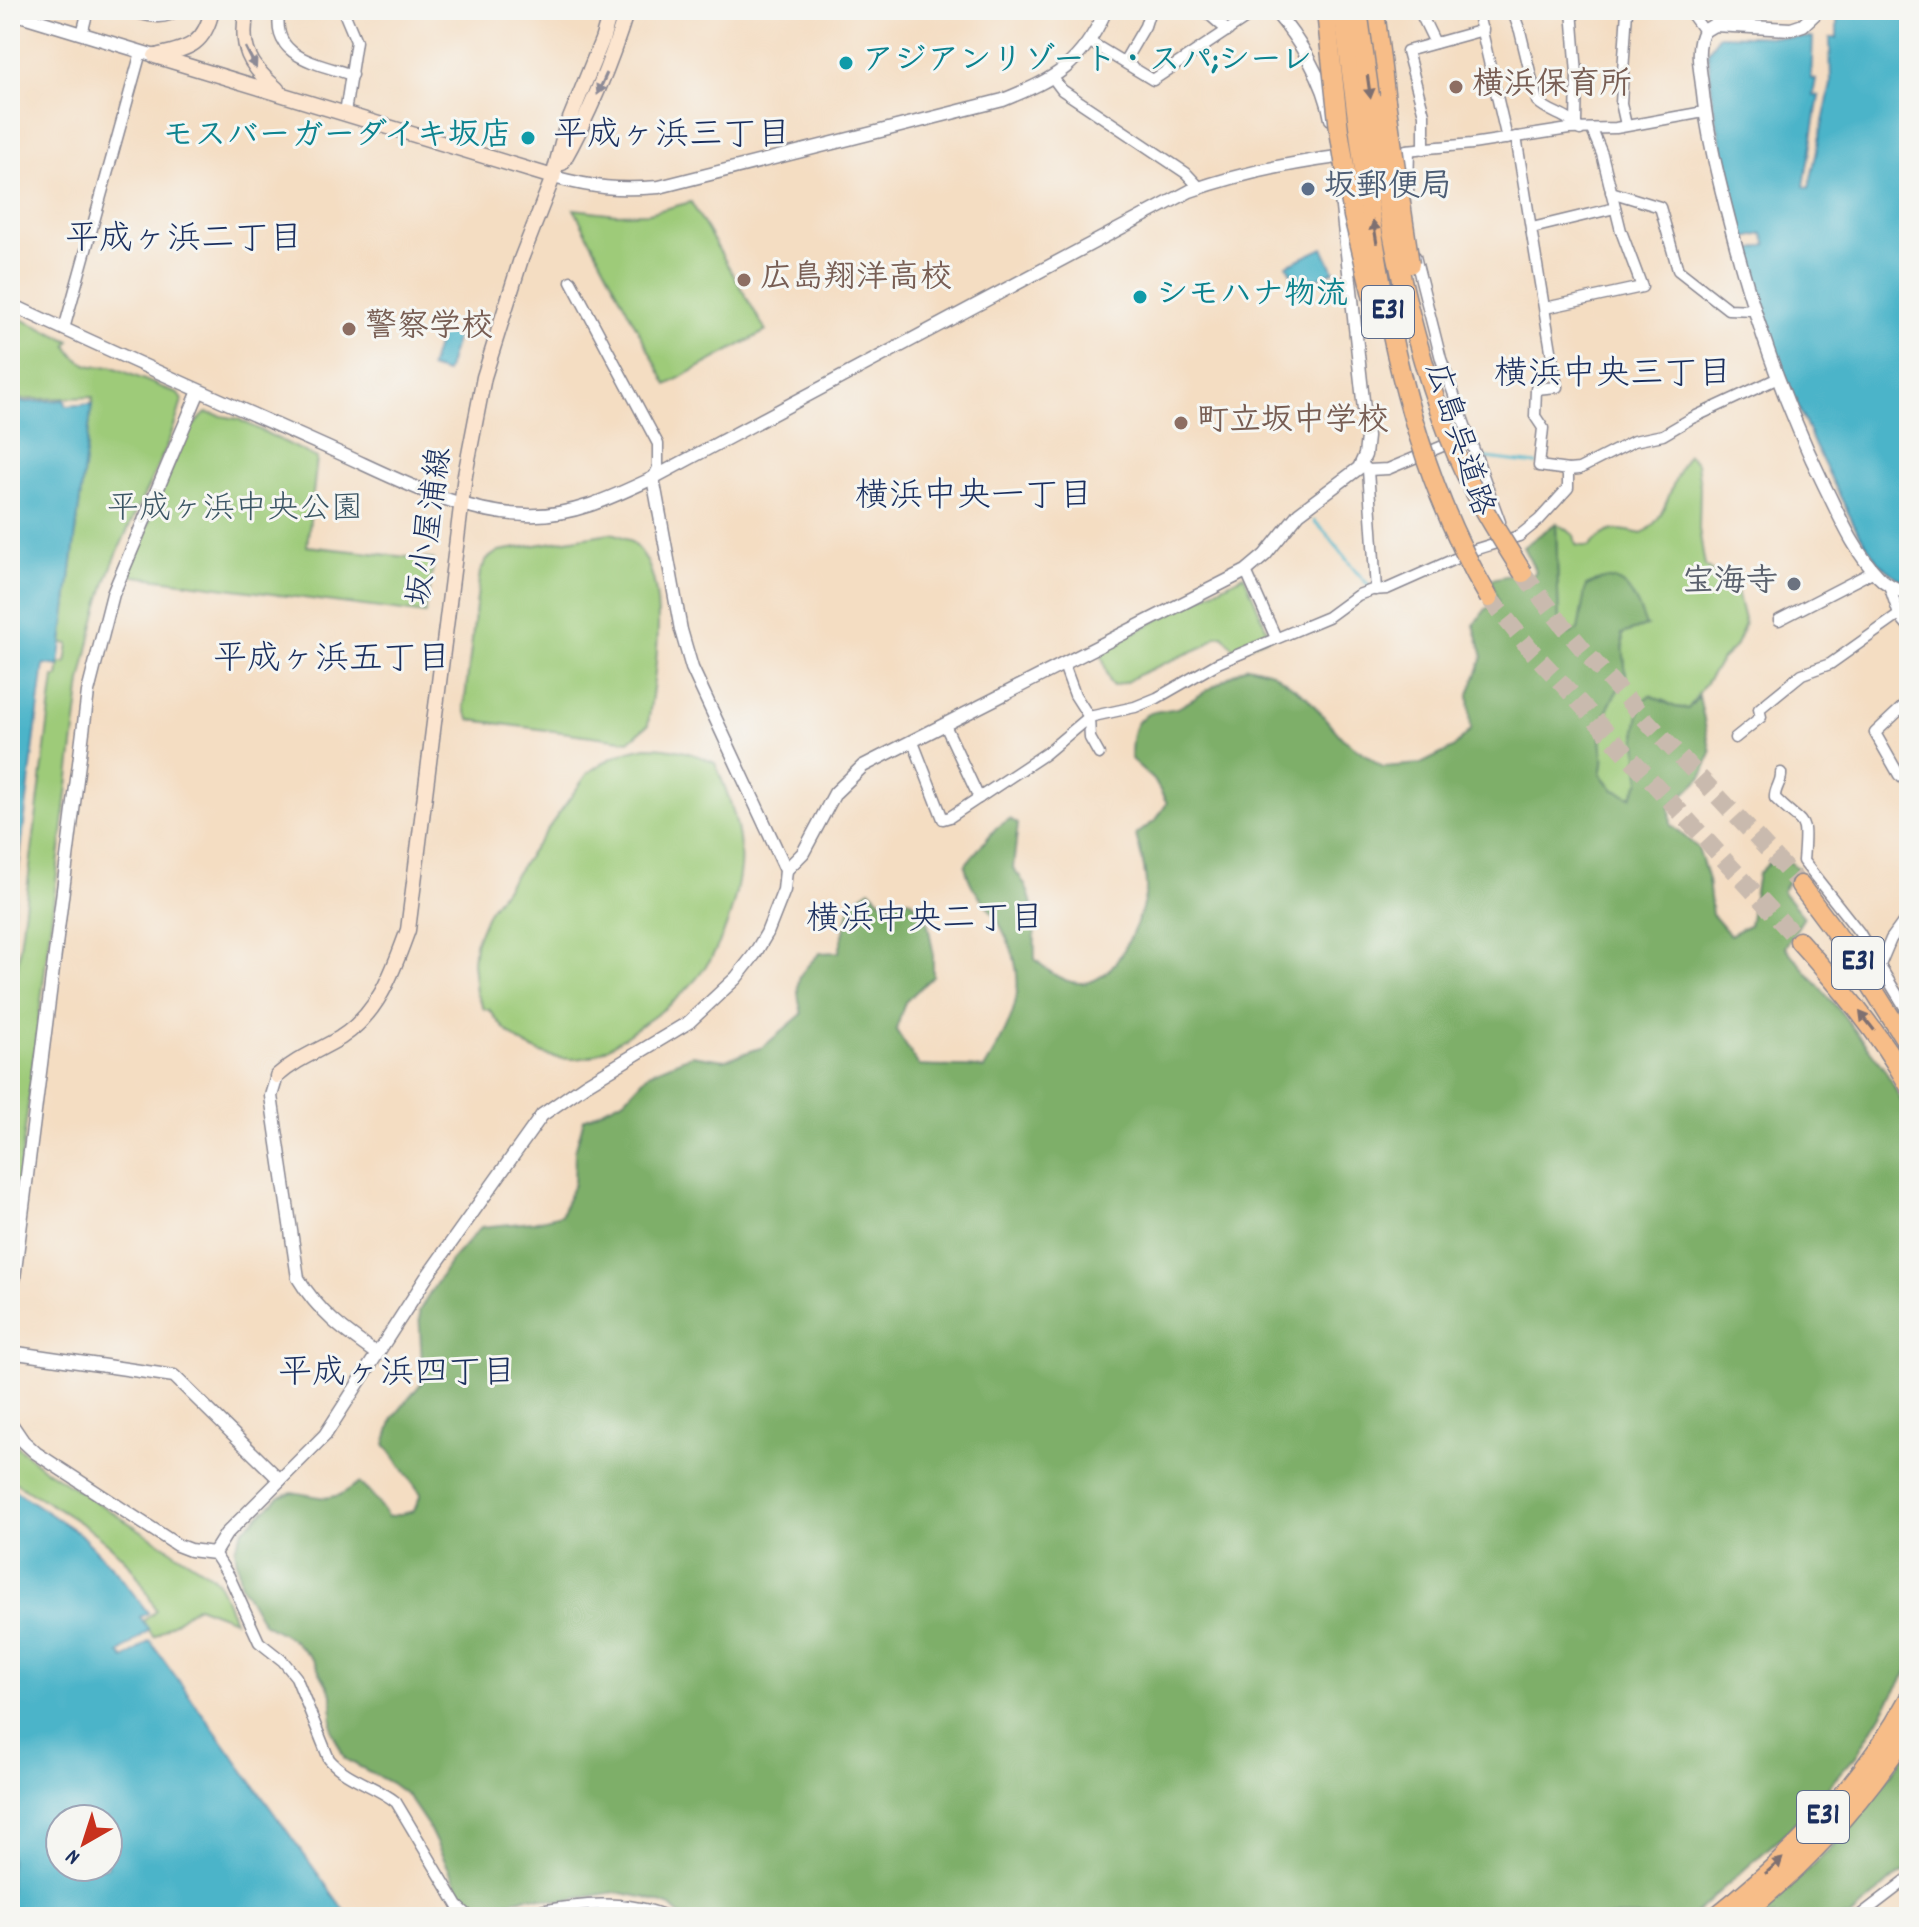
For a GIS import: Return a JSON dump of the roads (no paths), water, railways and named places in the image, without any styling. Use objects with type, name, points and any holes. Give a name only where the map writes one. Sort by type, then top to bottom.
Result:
[{"type":"highway","name":"広島呉道路","points":[[1358,10],[1383,188],[1413,328],[1458,456],[1523,573]]},
{"type":"highway","points":[[1375,10],[1408,252],[1423,326],[1466,456],[1501,534]]},
{"type":"highway","name":"広島呉道路","points":[[1332,11],[1339,130],[1353,216],[1386,353],[1403,409],[1439,496],[1474,573],[1489,598]]},
{"type":"highway","name":"E31","points":[[1800,885],[1850,952],[1907,1042]]},
{"type":"highway","name":"E31","points":[[1799,941],[1843,989],[1876,1033],[1909,1086]]},
{"type":"highway","name":"E31","points":[[1715,1917],[1795,1846],[1835,1803],[1873,1756],[1909,1698]]},
{"type":"highway","name":"E31","points":[[1740,1917],[1796,1868],[1840,1822],[1881,1772],[1909,1730]]},
{"type":"main road","points":[[148,54],[191,47],[205,31],[212,10]]},
{"type":"main road","points":[[247,10],[244,25],[246,49],[258,71],[284,94]]},
{"type":"main road","name":"坂小屋浦線","points":[[277,1076],[293,1062],[344,1035],[368,1013],[393,972],[408,930],[465,475],[484,377],[521,259],[553,177],[565,131],[611,10]]},
{"type":"main road","name":"坂小屋浦線","points":[[553,177],[591,109],[608,71],[627,10]]},
{"type":"main road","points":[[148,54],[553,177]]},
{"type":"street","points":[[82,34],[88,10]]},
{"type":"street","points":[[123,10],[168,17],[177,10]]},
{"type":"street","points":[[280,10],[277,23],[280,36],[292,53],[352,75]]},
{"type":"street","points":[[343,10],[356,41],[345,113]]},
{"type":"street","points":[[553,177],[594,188],[621,190],[659,187],[1003,100],[1053,78],[1090,42],[1106,10]]},
{"type":"street","points":[[1124,62],[1150,10]]},
{"type":"street","points":[[1204,10],[1228,31]]},
{"type":"street","points":[[1090,42],[1153,80],[1258,10]]},
{"type":"street","points":[[1274,10],[1287,25],[1312,68],[1330,111],[1367,437],[1364,466],[1376,590]]},
{"type":"street","points":[[1419,10],[1435,43]]},
{"type":"street","points":[[1477,10],[1512,138],[1532,228],[1557,387],[1536,389],[1535,416],[1543,428],[1539,466],[1579,469],[1634,441],[1663,435],[1776,379]]},
{"type":"street","points":[[1512,10],[1537,101],[1583,128],[1602,154],[1615,208],[1642,287],[1545,308]]},
{"type":"street","points":[[1572,10],[1583,128]]},
{"type":"street","points":[[1626,125],[1621,103],[1627,10]]},
{"type":"street","points":[[1692,10],[1704,31]]},
{"type":"street","points":[[1819,10],[1803,25],[1791,29],[1714,25],[1704,31],[1698,46],[1704,112],[1719,184],[1754,310],[1776,379],[1798,431],[1845,528],[1874,571],[1889,585],[1909,594]]},
{"type":"street","points":[[10,12],[148,54],[64,329]]},
{"type":"street","points":[[1424,149],[1424,114],[1407,51],[1483,30]]},
{"type":"street","points":[[1053,78],[1062,90],[1186,173],[1200,188]]},
{"type":"street","points":[[10,304],[462,507],[527,515],[553,514],[606,500],[653,478],[1151,211],[1232,176],[1278,165],[1337,157],[1626,125],[1704,112]]},
{"type":"street","points":[[1409,150],[1406,180],[1421,287],[1441,359],[1501,534]]},
{"type":"street","points":[[1611,192],[1660,207],[1678,270],[1728,309],[1754,310]]},
{"type":"street","points":[[1532,228],[1615,208]]},
{"type":"street","points":[[214,1553],[226,1534],[325,1435],[426,1278],[542,1115],[689,1022],[736,978],[754,955],[767,933],[784,890],[786,870],[692,668],[681,630],[653,478],[658,468],[658,444],[571,281]]},
{"type":"street","points":[[10,1310],[88,692],[118,582],[199,391]]},
{"type":"street","points":[[786,870],[803,853],[835,793],[863,766],[1246,571],[1265,555],[1299,513],[1359,468],[1388,469],[1469,435]]},
{"type":"street","points":[[913,742],[943,819],[1045,754],[1089,717],[1135,707],[1157,698],[1218,663],[1328,617],[1358,595],[1387,589],[1501,534],[1519,536],[1539,520],[1568,488],[1568,470]]},
{"type":"street","points":[[1246,571],[1276,638]]},
{"type":"street","points":[[1779,620],[1874,571]]},
{"type":"street","points":[[1889,585],[1899,615],[1909,627]]},
{"type":"street","points":[[1735,738],[1761,717],[1759,709],[1764,704],[1802,674],[1830,664],[1899,615]]},
{"type":"street","points":[[1064,665],[1075,695],[1089,717],[1090,738],[1099,754]]},
{"type":"street","points":[[1909,701],[1875,733],[1899,775],[1909,784]]},
{"type":"street","points":[[945,725],[979,798]]},
{"type":"street","points":[[1781,773],[1775,798],[1802,820],[1806,830],[1803,861],[1859,932],[1909,1014]]},
{"type":"street","points":[[1909,860],[1906,878],[1909,883]]},
{"type":"street","points":[[1880,965],[1891,939],[1909,914]]},
{"type":"street","points":[[277,1076],[271,1096],[298,1278],[312,1302],[339,1327],[377,1354]]},
{"type":"street","points":[[10,1352],[174,1376],[280,1480]]},
{"type":"street","points":[[10,1422],[36,1453],[177,1545],[214,1553],[229,1576],[259,1642],[283,1661],[296,1677],[329,1759],[338,1769],[384,1792],[396,1802],[458,1906],[470,1917]]},
{"type":"street","points":[[1858,1917],[1909,1878]]},
{"type":"street","points":[[498,1917],[609,1902],[639,1906],[668,1917]]},
{"type":"water","points":[[1837,10],[1909,10],[1909,584],[1878,562],[1857,530],[1815,446],[1785,376],[1746,252],[1767,245],[1763,234],[1742,239],[1713,105],[1708,51],[1719,35],[1813,38],[1811,79],[1816,79],[1813,95],[1819,96],[1804,186],[1809,188],[1831,84],[1830,38],[1837,38]]},
{"type":"water","points":[[1323,248],[1334,271],[1298,288],[1287,265]]},
{"type":"water","points":[[441,332],[457,336],[446,373],[430,368]]},
{"type":"water","points":[[65,400],[66,406],[92,404],[59,666],[44,664],[10,937],[10,403]]},
{"type":"water","points":[[10,1487],[80,1534],[116,1571],[148,1613],[140,1617],[149,1630],[119,1653],[124,1659],[150,1641],[349,1917],[10,1917]]},
{"type":"waterway","points":[[1480,457],[1536,464]]},
{"type":"waterway","points":[[1314,521],[1370,586]]},
{"type":"tunnel","points":[[1523,573],[1622,694],[1800,885]]},
{"type":"tunnel","points":[[1489,598],[1531,650],[1799,941]]},
{"type":"place","name":"アジアンリゾート・スパ;シーレ","points":[[846,63]]},
{"type":"place","name":"横浜保育所","points":[[1456,87]]},
{"type":"place","name":"モスバーガーダイキ坂店","points":[[528,138]]},
{"type":"place","name":"坂郵便局","points":[[1308,189]]},
{"type":"place","name":"広島翔洋高校","points":[[744,280]]},
{"type":"place","name":"シモハナ物流","points":[[1140,297]]},
{"type":"place","name":"警察学校","points":[[349,329]]},
{"type":"place","name":"町立坂中学校","points":[[1181,423]]},
{"type":"place","name":"宝海寺","points":[[1794,584]]},
{"type":"district","name":"平成ヶ浜三丁目","points":[[672,137]]},
{"type":"district","name":"平成ヶ浜二丁目","points":[[184,241]]},
{"type":"district","name":"横浜中央三丁目","points":[[1613,376]]},
{"type":"district","name":"横浜中央一丁目","points":[[974,498]]},
{"type":"district","name":"平成ヶ浜五丁目","points":[[332,661]]},
{"type":"district","name":"横浜中央二丁目","points":[[925,921]]},
{"type":"district","name":"平成ヶ浜四丁目","points":[[397,1375]]},
{"type":"park label","name":"平成ヶ浜中央公園","points":[[235,511]]}]
